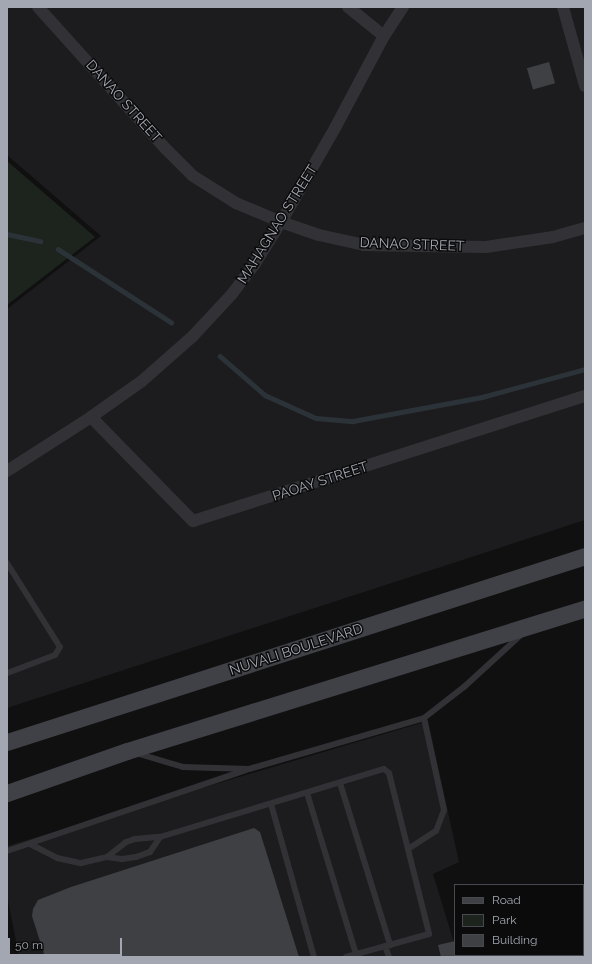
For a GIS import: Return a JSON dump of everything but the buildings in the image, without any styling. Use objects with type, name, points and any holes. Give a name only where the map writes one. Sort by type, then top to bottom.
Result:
[{"type":"main road","name":"NUVALI BOULEVARD","points":[[7,742],[585,556]]},
{"type":"main road","points":[[7,793],[127,751],[277,706],[585,608]]},
{"type":"street","name":"DANAO STREET","points":[[38,7],[166,149],[194,176],[236,202],[281,222],[319,235],[364,245],[486,247],[553,237],[585,228]]},
{"type":"street","points":[[348,7],[384,36]]},
{"type":"street","name":"MAHAGNAO STREET","points":[[7,471],[91,417],[142,380],[193,336],[232,294],[254,265],[281,222],[336,128],[384,36],[403,7]]},
{"type":"street","points":[[563,7],[585,86]]},
{"type":"street","name":"PAOAY STREET","points":[[91,417],[193,521],[585,396]]},
{"type":"lane","points":[[7,563],[60,647],[55,655],[7,673]]},
{"type":"lane","points":[[7,851],[250,769],[424,718],[464,687],[534,624]]},
{"type":"lane","points":[[408,850],[436,832],[444,810],[424,718]]},
{"type":"lane","points":[[127,751],[183,767],[250,769]]},
{"type":"lane","points":[[107,857],[126,842],[144,837],[160,837],[384,770],[389,774],[429,934],[346,957]]},
{"type":"lane","points":[[340,782],[388,945],[389,957]]},
{"type":"lane","points":[[307,793],[356,954]]},
{"type":"lane","points":[[271,804],[314,957]]},
{"type":"lane","points":[[30,844],[57,858],[81,863],[107,857],[122,859],[150,852],[160,837]]},
{"type":"shaded area","points":[[7,7],[585,7],[585,520],[7,708],[7,309],[101,236],[7,155]]},
{"type":"shaded area","points":[[428,721],[459,862],[433,874],[454,943],[454,956],[458,957],[19,957],[8,900],[7,846]]},
{"type":"green space","points":[[7,161],[95,237],[7,305]]},
{"type":"waterway","points":[[7,234],[40,241]]},
{"type":"waterway","points":[[58,249],[171,322]]},
{"type":"waterway","points":[[220,356],[265,395],[316,418],[353,421],[482,397],[585,369]]}]
